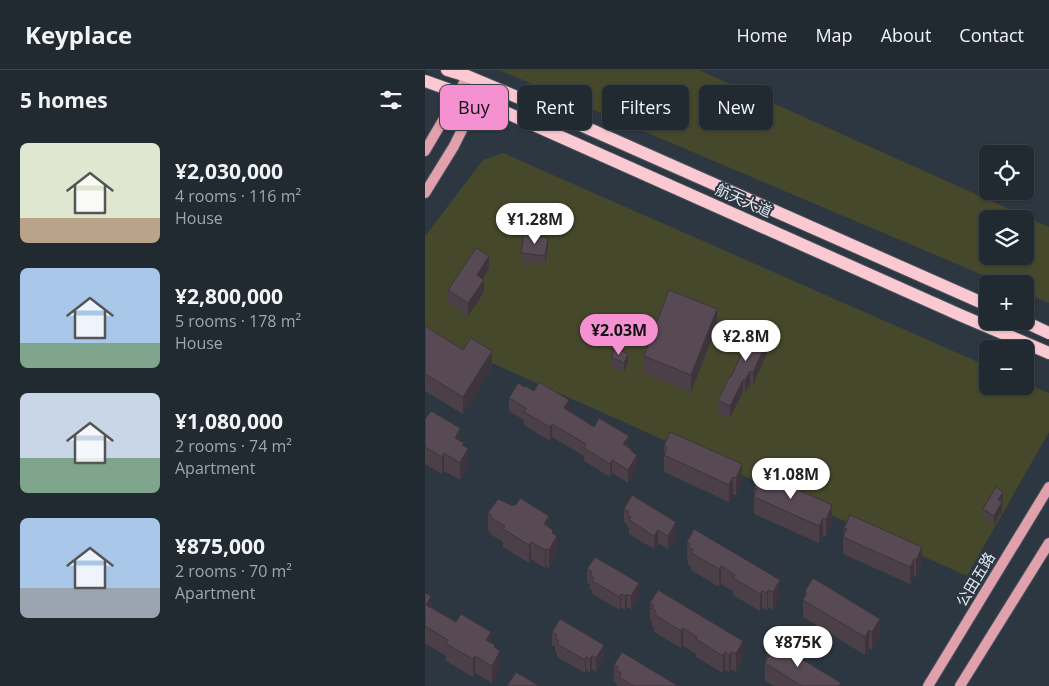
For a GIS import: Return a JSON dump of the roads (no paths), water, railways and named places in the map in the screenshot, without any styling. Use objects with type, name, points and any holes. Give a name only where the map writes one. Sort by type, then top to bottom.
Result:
[{"type":"main road","name":"航天大道","points":[[447,70],[485,83],[979,301]]},
{"type":"main road","points":[[463,85],[467,76]]},
{"type":"main road","name":"航天大道","points":[[425,81],[440,86]]},
{"type":"main road","name":"航天大道","points":[[508,114],[1049,353]]},
{"type":"main road","points":[[425,151],[440,125]]},
{"type":"main road","points":[[425,193],[462,130]]},
{"type":"main road","points":[[1034,326],[1049,333]]},
{"type":"main road","name":"公田五路","points":[[927,686],[1049,487]]},
{"type":"main road","points":[[960,686],[1049,542]]}]
